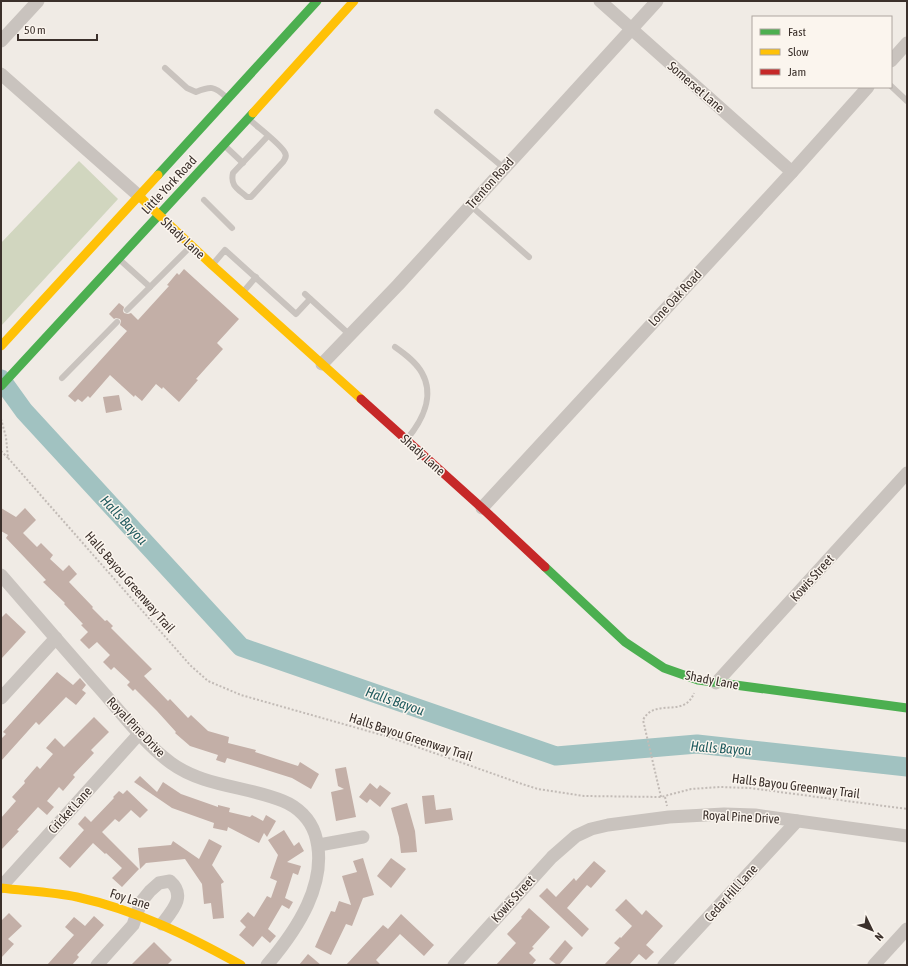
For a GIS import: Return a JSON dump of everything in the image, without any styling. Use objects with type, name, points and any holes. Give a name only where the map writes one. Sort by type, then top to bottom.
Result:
[{"type":"street","points":[[1,41],[38,1]]},
{"type":"street","name":"Little York Road","points":[[1,346],[317,1]]},
{"type":"street","name":"Little York Road","points":[[1,386],[159,216],[354,1]]},
{"type":"street","name":"Somerset Lane","points":[[600,1],[792,172]]},
{"type":"street","name":"Trenton Road","points":[[322,364],[398,285],[657,1]]},
{"type":"street","points":[[892,60],[907,43]]},
{"type":"street","name":"Shady Lane","points":[[1,74],[482,508],[625,642],[664,668],[698,680],[906,706]]},
{"type":"street","name":"Lone Oak Road","points":[[482,508],[792,172],[867,88]]},
{"type":"street","name":"Kowis Street","points":[[716,683],[907,473]]},
{"type":"street","name":"Royal Pine Drive","points":[[1,575],[139,734],[172,764],[192,775],[272,797],[291,804],[307,819],[313,828],[319,845]]},
{"type":"street","points":[[1,698],[56,638]]},
{"type":"street","name":"Cricket Lane","points":[[1,887],[139,734]]},
{"type":"street","name":"Royal Pine Drive","points":[[576,836],[591,829],[608,825],[694,815],[724,814],[755,815],[907,836]]},
{"type":"street","name":"Cedar Hill Lane","points":[[664,965],[797,821]]},
{"type":"street","name":"Kowis Street","points":[[454,965],[536,874],[576,836]]},
{"type":"street","points":[[267,965],[291,935],[312,895],[317,877],[319,845],[363,837]]},
{"type":"street","points":[[97,965],[133,925],[141,902],[150,890],[159,883],[170,881],[176,886],[178,897],[175,907],[162,924]]},
{"type":"street","name":"Foy Lane","points":[[1,887],[85,898],[137,914],[162,924],[201,943],[241,965]]},
{"type":"street","points":[[874,965],[907,929]]},
{"type":"lane","points":[[165,68],[187,88],[196,92],[210,88],[217,89],[228,98]]},
{"type":"lane","points":[[892,87],[907,101]]},
{"type":"lane","points":[[437,112],[504,168]]},
{"type":"lane","points":[[248,118],[285,151],[286,156],[284,162],[251,197],[247,197],[233,184],[231,180],[233,173],[268,136]]},
{"type":"lane","points":[[224,145],[243,163]]},
{"type":"lane","points":[[204,200],[232,228]]},
{"type":"lane","points":[[470,206],[529,258]]},
{"type":"lane","points":[[127,310],[191,246]]},
{"type":"lane","points":[[212,264],[225,250],[296,314],[310,299]]},
{"type":"lane","points":[[119,259],[150,287]]},
{"type":"lane","points":[[243,292],[256,277]]},
{"type":"lane","points":[[305,294],[350,335]]},
{"type":"lane","points":[[62,378],[116,322]]},
{"type":"lane","points":[[395,347],[411,359],[422,373],[427,391],[426,405],[422,418],[415,430],[405,440]]},
{"type":"path","points":[[1,419],[6,437],[8,458]]},
{"type":"path","name":"Halls Bayou Greenway Trail","points":[[1,451],[190,665],[208,681],[241,695],[389,737],[538,789],[584,796],[661,797],[691,788],[745,788],[907,809]]},
{"type":"path","points":[[661,797],[643,720],[647,714],[656,708],[678,708],[686,703],[692,696],[698,680]]},
{"type":"green space","points":[[79,161],[118,199],[1,326],[1,243]]},
{"type":"building","points":[[184,269],[239,319],[217,343],[223,349],[196,379],[198,380],[179,402],[163,387],[162,389],[156,384],[142,401],[135,395],[134,397],[110,375],[90,398],[88,396],[82,402],[78,399],[75,402],[68,396],[127,331],[120,325],[120,319],[114,319],[109,314],[119,303],[124,307],[124,313],[131,313],[138,320],[169,286],[167,285],[177,273],[179,275]]},
{"type":"building","points":[[119,395],[122,410],[106,413],[103,397]]},
{"type":"building","points":[[1,508],[16,517],[25,508],[36,520],[23,533],[37,547],[41,543],[53,555],[50,559],[63,571],[69,565],[77,574],[69,582],[105,621],[107,620],[113,626],[111,628],[152,669],[144,676],[168,701],[170,699],[188,718],[191,715],[208,731],[229,737],[228,743],[256,750],[255,752],[298,766],[300,762],[319,774],[311,789],[292,778],[254,766],[227,758],[225,763],[216,760],[218,755],[190,746],[175,733],[176,732],[157,711],[135,689],[133,691],[127,685],[130,682],[114,667],[111,670],[103,662],[110,655],[97,642],[89,649],[80,640],[88,632],[81,625],[83,624],[64,604],[65,603],[43,582],[46,580],[6,538],[8,535],[1,531]]},
{"type":"building","points":[[6,613],[26,632],[1,659],[1,618]]},
{"type":"building","points":[[57,672],[73,685],[80,678],[86,685],[82,690],[86,693],[76,705],[66,697],[39,725],[36,722],[1,761],[1,739],[6,734],[3,732]]},
{"type":"building","points":[[94,717],[109,732],[91,750],[94,753],[73,775],[75,777],[63,791],[59,787],[47,801],[54,807],[47,815],[38,807],[17,830],[19,831],[1,850],[1,818],[16,801],[12,797],[25,783],[24,781],[37,766],[40,769],[53,754],[46,748],[55,738],[64,747]]},
{"type":"building","points":[[346,767],[356,817],[336,821],[331,792],[344,789],[338,786],[335,769]]},
{"type":"building","points":[[140,776],[157,792],[163,782],[181,794],[218,807],[218,805],[230,808],[229,812],[250,817],[252,815],[263,821],[266,815],[276,821],[267,837],[264,833],[259,843],[228,827],[227,831],[213,828],[214,823],[172,808],[134,782]]},
{"type":"building","points":[[370,783],[377,789],[380,785],[391,793],[380,807],[370,799],[367,803],[359,797]]},
{"type":"building","points":[[127,790],[148,810],[140,818],[131,810],[119,822],[115,819],[102,832],[139,869],[122,887],[112,878],[122,868],[93,843],[70,868],[59,858],[84,830],[78,824],[85,816],[91,822],[119,791],[123,794]]},
{"type":"building","points":[[434,795],[436,810],[451,808],[453,820],[425,824],[422,796]]},
{"type":"building","points":[[407,803],[415,831],[417,852],[401,853],[399,837],[391,808]]},
{"type":"building","points":[[284,830],[294,846],[299,842],[304,851],[287,862],[301,866],[298,875],[293,873],[285,898],[293,902],[289,909],[282,905],[268,929],[276,936],[270,943],[262,936],[253,947],[239,935],[246,927],[240,921],[248,912],[254,917],[267,896],[271,898],[277,881],[270,878],[278,855],[268,840]]},
{"type":"building","points":[[209,839],[222,846],[212,865],[224,882],[221,884],[224,918],[213,919],[211,903],[204,904],[202,884],[185,859],[146,863],[140,869],[138,848],[171,845],[173,841],[199,859]]},
{"type":"building","points":[[363,858],[374,895],[363,898],[352,926],[346,924],[331,955],[315,947],[331,911],[335,912],[339,901],[351,905],[342,876],[357,872],[353,861]]},
{"type":"building","points":[[391,858],[406,869],[391,888],[377,876]]},
{"type":"building","points":[[594,861],[606,871],[591,888],[587,885],[567,908],[589,929],[582,937],[539,896],[547,888],[556,897],[574,878],[576,881]]},
{"type":"building","points":[[626,899],[642,915],[646,910],[663,926],[646,945],[654,952],[646,960],[639,954],[629,965],[604,965],[620,948],[614,943],[632,926],[615,910]]},
{"type":"building","points":[[529,908],[550,927],[532,947],[534,948],[529,953],[536,960],[532,965],[496,965],[516,943],[507,934]]},
{"type":"building","points":[[9,913],[22,926],[8,939],[14,944],[1,958],[1,921]]},
{"type":"building","points":[[401,914],[434,945],[424,956],[400,934],[376,960],[381,965],[346,965],[383,925],[388,929]]},
{"type":"building","points":[[94,916],[104,925],[77,955],[79,957],[72,965],[47,965],[74,935],[65,927],[74,917],[85,926]]},
{"type":"building","points":[[565,940],[573,948],[559,965],[557,965],[549,959]]},
{"type":"building","points":[[154,942],[172,960],[167,965],[131,965]]},
{"type":"building","points":[[308,954],[321,965],[299,965]]},
{"type":"waterway","name":"Halls Bayou","points":[[1,379],[24,411],[241,647],[556,756],[697,744],[907,767]]},
{"type":"traffic: fast","points":[[158,175],[317,1]]},
{"type":"traffic: fast","points":[[1,386],[253,113]]},
{"type":"traffic: fast","points":[[545,567],[625,642],[664,668],[698,680],[907,708]]},
{"type":"traffic: slow","points":[[253,113],[354,1]]},
{"type":"traffic: slow","points":[[1,346],[158,175]]},
{"type":"traffic: slow","points":[[139,196],[212,265],[361,399]]},
{"type":"traffic: slow","points":[[1,888],[68,895],[99,902],[162,925],[241,965]]},
{"type":"traffic: jam","points":[[361,399],[545,567]]}]
